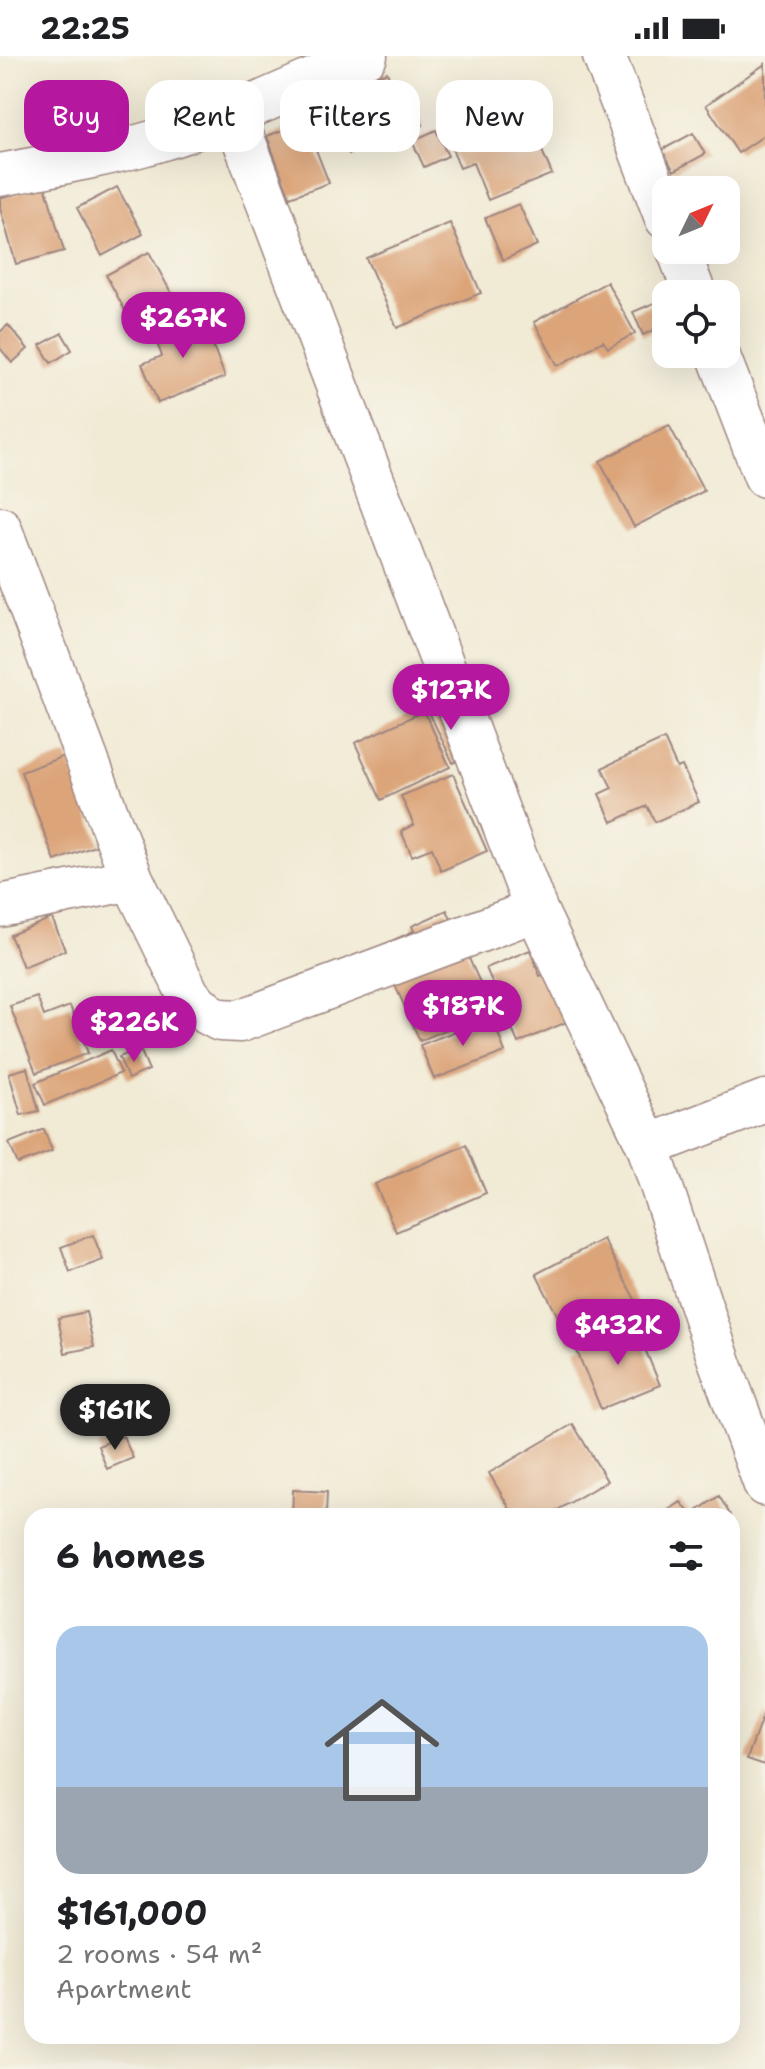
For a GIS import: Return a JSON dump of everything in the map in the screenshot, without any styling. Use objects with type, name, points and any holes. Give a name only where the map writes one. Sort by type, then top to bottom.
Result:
[{"type":"street","points":[[264,101],[366,56]]},
{"type":"street","points":[[604,56],[652,181]]},
{"type":"street","points":[[0,175],[145,144]]},
{"type":"street","points":[[248,152],[536,910],[648,1146],[718,1357],[765,1485]]},
{"type":"street","points":[[723,368],[765,476]]},
{"type":"street","points":[[0,528],[132,879],[189,996],[207,1013],[220,1020],[240,1021],[536,910]]},
{"type":"street","points":[[0,906],[132,879]]},
{"type":"street","points":[[648,1146],[765,1101]]},
{"type":"building","points":[[765,64],[765,135],[738,153],[706,105]]},
{"type":"building","points":[[387,72],[390,80],[368,80]]},
{"type":"building","points":[[436,130],[436,152],[446,152],[448,156],[424,167],[417,152],[420,152],[420,137]]},
{"type":"building","points":[[280,131],[280,152],[317,152],[329,183],[290,197],[267,136]]},
{"type":"building","points":[[693,133],[705,154],[674,171],[662,150]]},
{"type":"building","points":[[453,152],[543,152],[552,174],[488,200],[473,163],[460,168]]},
{"type":"building","points":[[45,185],[64,251],[16,264],[0,198]]},
{"type":"building","points":[[117,187],[143,234],[102,256],[77,208]]},
{"type":"building","points":[[519,204],[537,245],[503,260],[485,218]]},
{"type":"building","points":[[450,223],[481,293],[397,328],[366,258]]},
{"type":"building","points":[[149,252],[174,298],[131,322],[106,275]]},
{"type":"building","points":[[607,282],[635,333],[608,348],[603,341],[558,366],[534,322]]},
{"type":"building","points":[[652,304],[652,331],[643,335],[633,312]]},
{"type":"building","points":[[201,314],[225,377],[158,403],[142,364],[162,356],[153,333]]},
{"type":"building","points":[[8,325],[28,349],[12,363],[0,348],[0,332]]},
{"type":"building","points":[[62,333],[72,350],[51,363],[40,345]]},
{"type":"building","points":[[669,425],[704,491],[634,527],[600,461]]},
{"type":"building","points":[[449,702],[473,753],[453,763],[429,712]]},
{"type":"building","points":[[424,711],[450,767],[381,800],[355,743]]},
{"type":"building","points":[[664,739],[677,768],[682,766],[699,802],[655,822],[647,806],[612,822],[599,794],[612,788],[602,768]]},
{"type":"building","points":[[67,755],[100,844],[55,861],[21,772]]},
{"type":"building","points":[[453,774],[487,851],[441,871],[432,848],[412,856],[401,831],[414,825],[401,796]]},
{"type":"building","points":[[447,910],[492,1009],[420,1041],[378,947],[414,931],[412,926]]},
{"type":"building","points":[[52,918],[65,950],[23,967],[10,935]]},
{"type":"building","points":[[530,950],[540,976],[556,970],[576,1018],[518,1043],[486,968]]},
{"type":"building","points":[[37,997],[44,1016],[70,1006],[88,1053],[36,1073],[10,1006]]},
{"type":"building","points":[[492,1017],[505,1052],[434,1079],[420,1045]]},
{"type":"building","points":[[140,1049],[149,1070],[128,1079],[119,1057]]},
{"type":"building","points":[[111,1050],[121,1073],[45,1105],[35,1083]]},
{"type":"building","points":[[27,1068],[39,1111],[21,1115],[9,1073]]},
{"type":"building","points":[[44,1129],[52,1151],[18,1164],[9,1143]]},
{"type":"building","points":[[466,1145],[486,1193],[396,1232],[375,1184]]},
{"type":"building","points":[[93,1235],[103,1260],[70,1272],[61,1247]]},
{"type":"building","points":[[603,1239],[639,1307],[571,1342],[536,1274]]},
{"type":"building","points":[[86,1312],[94,1347],[65,1353],[58,1318]]},
{"type":"building","points":[[635,1325],[660,1385],[601,1409],[576,1349]]},
{"type":"building","points":[[573,1424],[607,1481],[561,1508],[509,1508],[489,1473]]},
{"type":"building","points":[[123,1436],[133,1458],[107,1469],[98,1446]]},
{"type":"building","points":[[293,1490],[327,1492],[326,1508],[292,1508]]},
{"type":"building","points":[[719,1496],[726,1508],[701,1508]]},
{"type":"building","points":[[681,1502],[686,1508],[672,1508]]},
{"type":"building","points":[[765,1709],[765,1765],[747,1759]]}]
